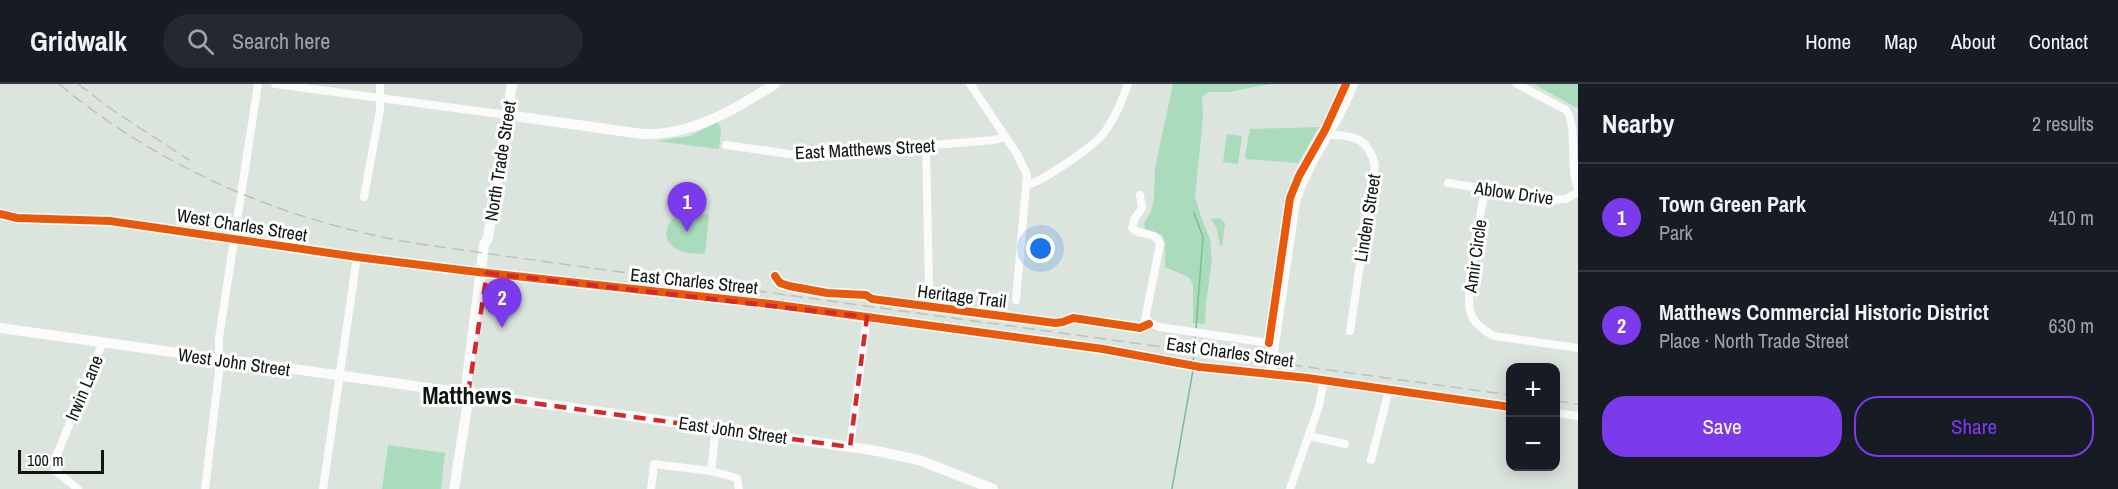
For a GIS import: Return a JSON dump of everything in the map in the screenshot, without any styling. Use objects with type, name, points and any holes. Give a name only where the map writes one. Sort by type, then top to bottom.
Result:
[{"type":"main road","name":"North Trade Street","points":[[454,489],[468,394],[472,381],[484,273],[491,246],[488,238],[512,84]]},
{"type":"main road","points":[[507,115],[642,134],[678,132],[693,128],[775,84]]},
{"type":"main road","name":"West John Street","points":[[0,328],[468,394]]},
{"type":"main road","name":"East John Street","points":[[468,394],[850,447],[919,460],[993,489]]},
{"type":"street","points":[[205,489],[219,360],[219,338],[258,84]]},
{"type":"street","points":[[275,84],[507,115]]},
{"type":"street","points":[[364,197],[380,110],[380,84]]},
{"type":"street","points":[[970,84],[1025,170],[1026,185],[1016,300]]},
{"type":"street","points":[[1026,185],[1038,181],[1090,146],[1105,132],[1128,84]]},
{"type":"street","points":[[1271,373],[1296,202],[1304,177],[1330,135],[1354,84]]},
{"type":"street","points":[[1517,84],[1566,110],[1576,122],[1574,171],[1578,191]]},
{"type":"street","name":"Linden Street","points":[[1330,135],[1343,135],[1366,143],[1375,165],[1350,332]]},
{"type":"street","name":"East Matthews Street","points":[[726,145],[801,155],[926,146],[1005,137]]},
{"type":"street","points":[[926,146],[929,287]]},
{"type":"street","name":"Ablow Drive","points":[[1448,183],[1562,200],[1578,191]]},
{"type":"street","name":"Amir Circle","points":[[1485,189],[1468,297],[1472,316],[1484,331],[1494,336],[1578,348]]},
{"type":"street","points":[[1140,195],[1142,208],[1132,228],[1136,232],[1154,235],[1160,244],[1145,320],[1159,327],[1275,344]]},
{"type":"street","name":"West Charles Street","points":[[0,214],[27,218],[110,221],[484,273]]},
{"type":"street","points":[[323,489],[357,257]]},
{"type":"street","name":"East Charles Street","points":[[484,273],[561,283],[699,295],[1103,349],[1200,367],[1271,373],[1506,406]]},
{"type":"street","points":[[850,447],[867,317]]},
{"type":"street","name":"Irwin Lane","points":[[78,489],[59,474],[53,465],[102,344]]},
{"type":"street","points":[[1290,489],[1319,406],[1324,380]]},
{"type":"street","points":[[1371,460],[1389,390]]},
{"type":"street","points":[[1560,414],[1578,416]]},
{"type":"street","points":[[711,471],[716,427]]},
{"type":"street","points":[[1309,436],[1345,444]]},
{"type":"street","points":[[651,489],[654,464],[711,471],[737,478],[739,489]]},
{"type":"highlighted area","points":[[487,273],[867,317],[850,447],[468,394]]},
{"type":"green space","points":[[1173,84],[1271,84],[1228,92],[1208,92],[1202,97],[1203,117],[1195,196],[1210,239],[1212,258],[1205,324],[1193,323],[1193,286],[1190,278],[1165,267],[1165,242],[1162,235],[1145,229],[1144,223],[1150,214],[1154,199],[1155,168]]},
{"type":"green space","points":[[1534,84],[1578,84],[1578,108],[1575,107]]},
{"type":"green space","points":[[718,122],[721,130],[719,149],[656,141],[690,136]]},
{"type":"green space","points":[[1319,127],[1298,163],[1246,159],[1250,129]]},
{"type":"green space","points":[[1227,134],[1242,136],[1238,164],[1223,162]]},
{"type":"green space","points":[[687,212],[709,215],[705,254],[680,251],[667,239],[666,233],[670,222],[680,214]]},
{"type":"green space","points":[[1219,218],[1225,223],[1222,246],[1220,246],[1217,229],[1211,219]]},
{"type":"green space","points":[[388,445],[445,453],[441,489],[382,489]]},
{"type":"waterway","points":[[1194,213],[1203,237],[1196,328]]},
{"type":"waterway","points":[[1195,337],[1195,347]]},
{"type":"waterway","points":[[1193,361],[1194,355]]},
{"type":"waterway","points":[[1172,489],[1193,370]]},
{"type":"railway","points":[[59,84],[130,136],[207,178],[288,211],[387,238],[1506,394]]},
{"type":"railway","points":[[78,84],[114,111],[189,160]]},
{"type":"railway","points":[[1560,402],[1578,404]]},
{"type":"cycle path","points":[[1269,343],[1290,198],[1346,84]]},
{"type":"cycle path","points":[[0,214],[17,218],[110,221],[357,257],[771,304],[1103,349],[1200,367],[1308,378],[1506,406]]},
{"type":"cycle path","name":"Heritage Trail","points":[[775,276],[780,283],[789,286],[827,293],[866,295],[872,299],[1055,323],[1073,318],[1140,328],[1149,324]]},
{"type":"place","name":"Town Green Park","points":[[687,232]]},
{"type":"place","name":"Matthews Commercial Historic District","points":[[502,328]]},
{"type":"district","name":"Matthews","points":[[467,395]]}]
